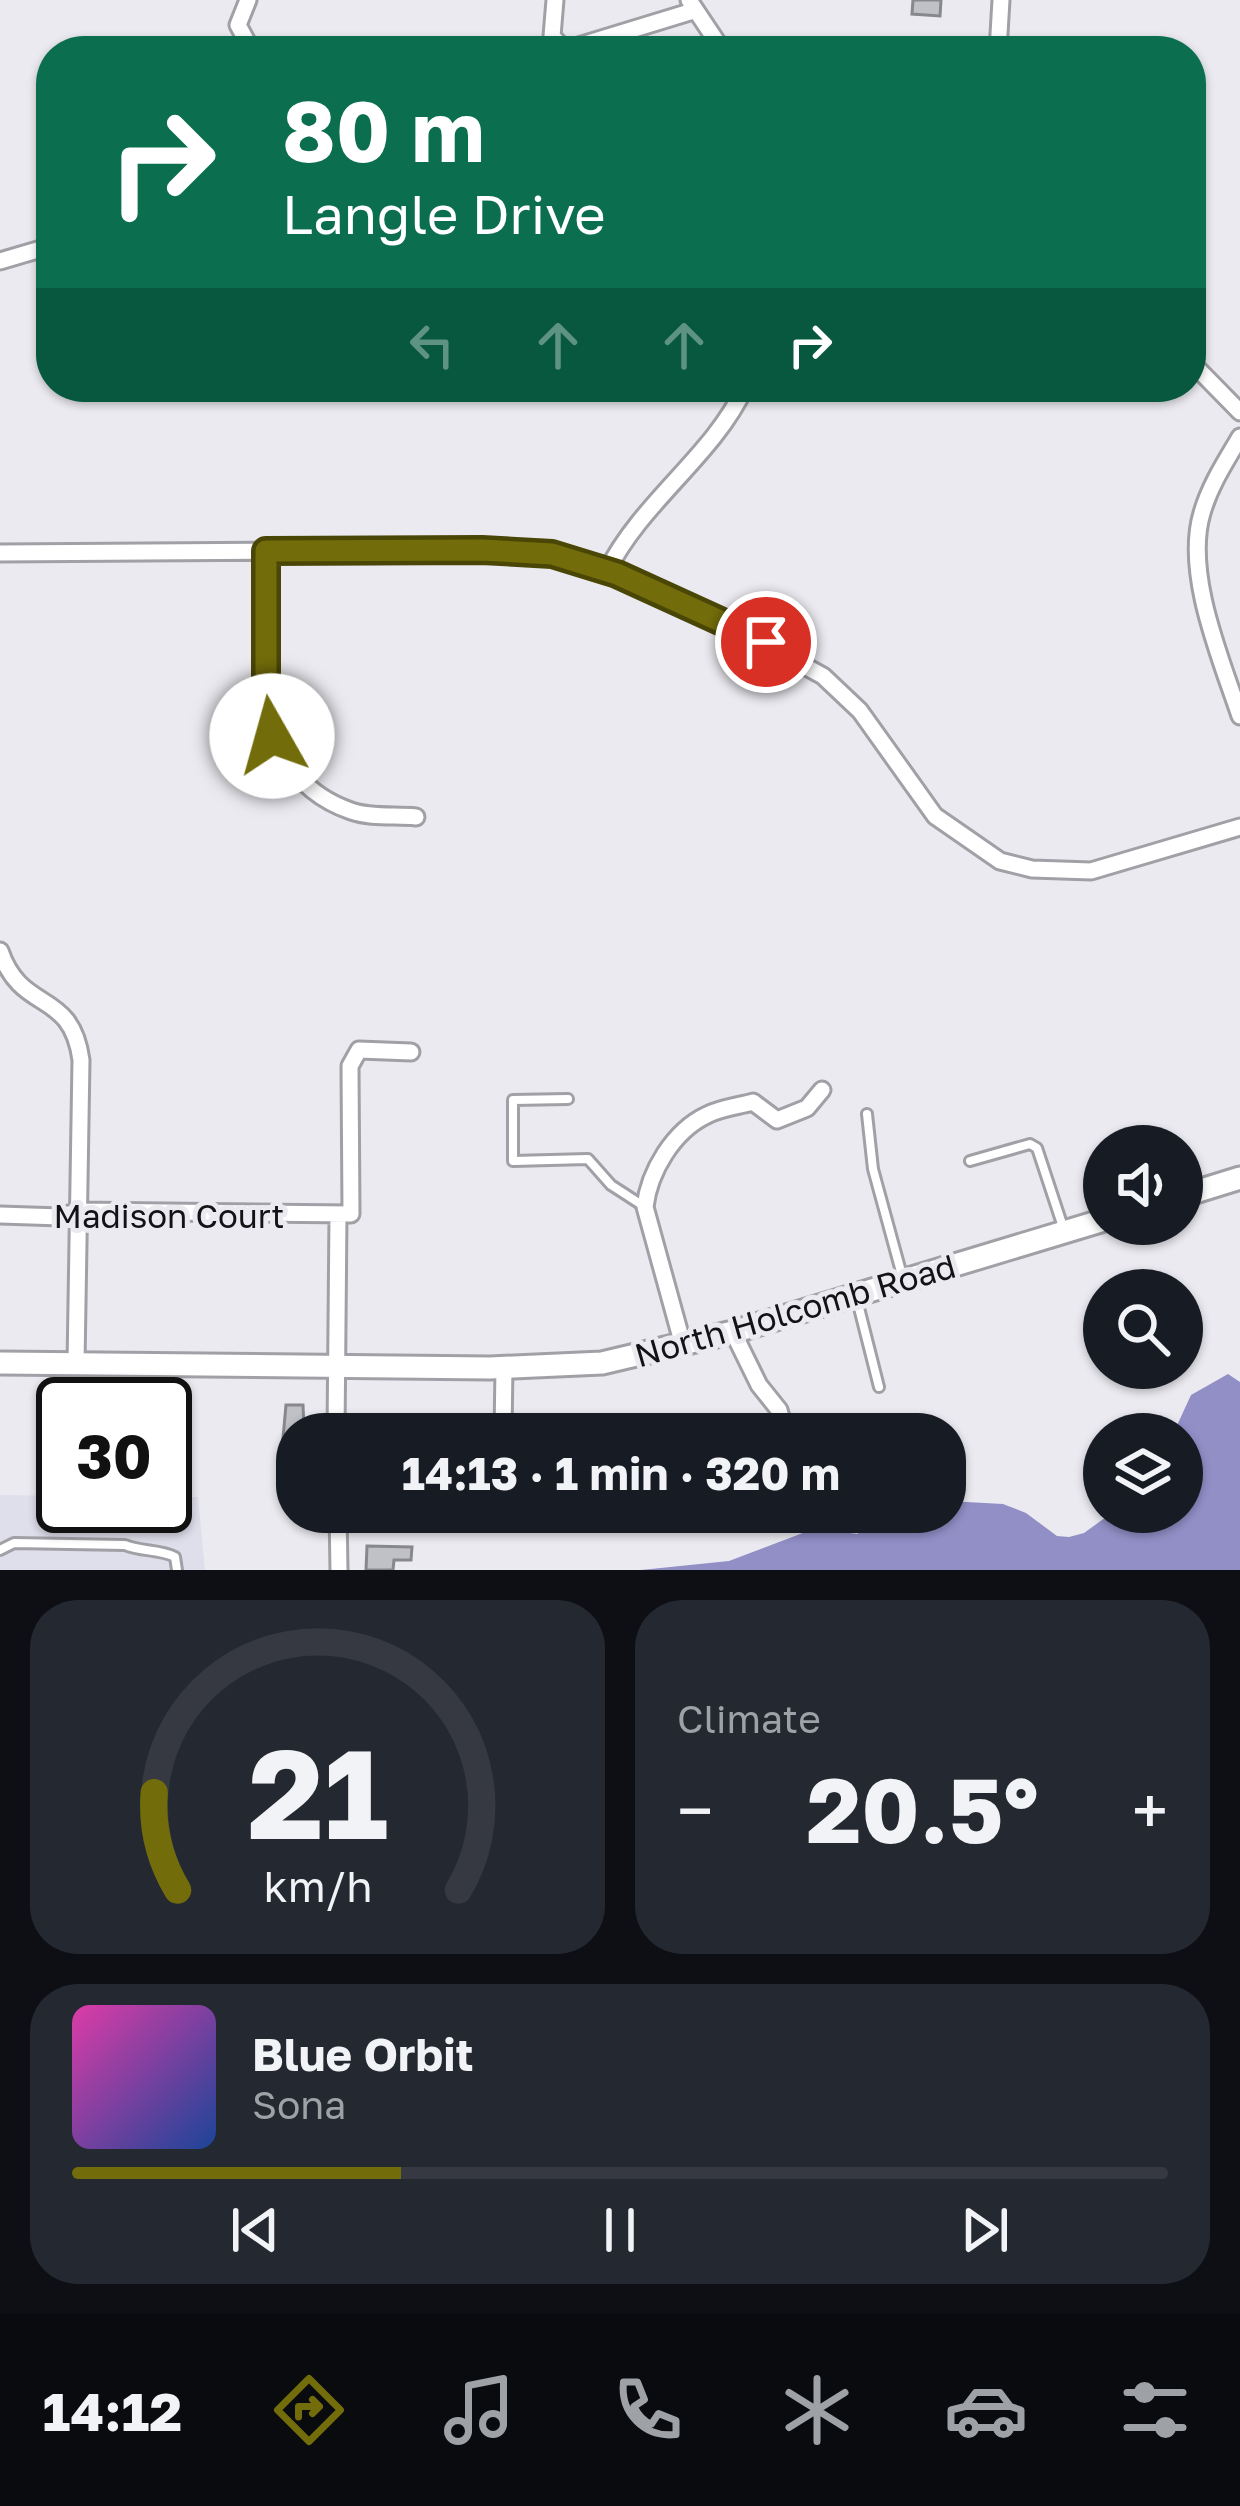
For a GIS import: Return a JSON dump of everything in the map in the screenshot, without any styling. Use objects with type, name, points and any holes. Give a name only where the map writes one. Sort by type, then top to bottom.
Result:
[{"type":"street","points":[[244,36],[238,25],[248,0]]},
{"type":"street","points":[[552,36],[556,0]]},
{"type":"street","points":[[999,36],[1000,0]]},
{"type":"street","points":[[603,36],[691,5],[713,36]]},
{"type":"street","points":[[0,261],[36,250]]},
{"type":"street","points":[[1206,377],[1240,412]]},
{"type":"street","points":[[607,572],[636,522],[719,429],[736,402]]},
{"type":"street","points":[[1240,436],[1200,518],[1198,558],[1205,606],[1240,716]]},
{"type":"street","points":[[266,551],[266,703],[280,754],[322,798],[355,813],[416,817]]},
{"type":"street","points":[[0,553],[552,554],[708,613],[823,676],[860,710],[935,817],[1000,861],[1032,869],[1091,871],[1240,827]]},
{"type":"street","points":[[0,951],[15,983],[70,1018],[78,1038],[82,1060],[76,1364]]},
{"type":"street","points":[[336,1413],[338,1215],[351,1214],[350,1066],[359,1050],[411,1052]]},
{"type":"street","points":[[682,1346],[645,1207],[647,1184],[676,1137],[706,1115],[753,1102],[777,1120],[807,1108],[822,1090]]},
{"type":"street","points":[[1203,1189],[1240,1178]]},
{"type":"street","name":"Madison Court","points":[[0,1215],[61,1217],[78,1211],[338,1215]]},
{"type":"street","name":"North Holcomb Road","points":[[0,1363],[504,1367],[602,1363],[733,1332],[1083,1226]]},
{"type":"street","points":[[733,1332],[759,1385],[780,1413]]},
{"type":"street","points":[[503,1413],[504,1367]]},
{"type":"street","points":[[338,1533],[339,1570]]},
{"type":"lane","points":[[568,1099],[513,1100],[513,1161],[588,1160],[610,1185],[645,1207]]},
{"type":"lane","points":[[868,1114],[873,1169],[903,1280]]},
{"type":"lane","points":[[970,1161],[1030,1144],[1037,1148],[1065,1232]]},
{"type":"lane","points":[[856,1294],[879,1387]]},
{"type":"lane","points":[[0,1550],[14,1543],[125,1545],[141,1552],[170,1554],[177,1570]]},
{"type":"shaded area","points":[[0,1495],[36,1496],[36,1533],[192,1533],[192,1497],[198,1497],[205,1570],[0,1570]]},
{"type":"water","points":[[1228,1374],[1240,1382],[1240,1570],[641,1570],[729,1561],[803,1533],[966,1533],[966,1502],[1003,1504],[1026,1513],[1057,1536],[1203,1533],[1203,1413],[1183,1413],[1191,1395]]},
{"type":"building","points":[[913,0],[941,0],[940,16],[912,14]]},
{"type":"building","points":[[286,1405],[303,1405],[303,1413],[285,1413]]},
{"type":"building","points":[[367,1546],[412,1547],[411,1560],[394,1560],[393,1570],[366,1570]]},
{"type":"route","points":[[272,736],[266,703],[266,551],[552,554],[617,574],[766,642]]}]
